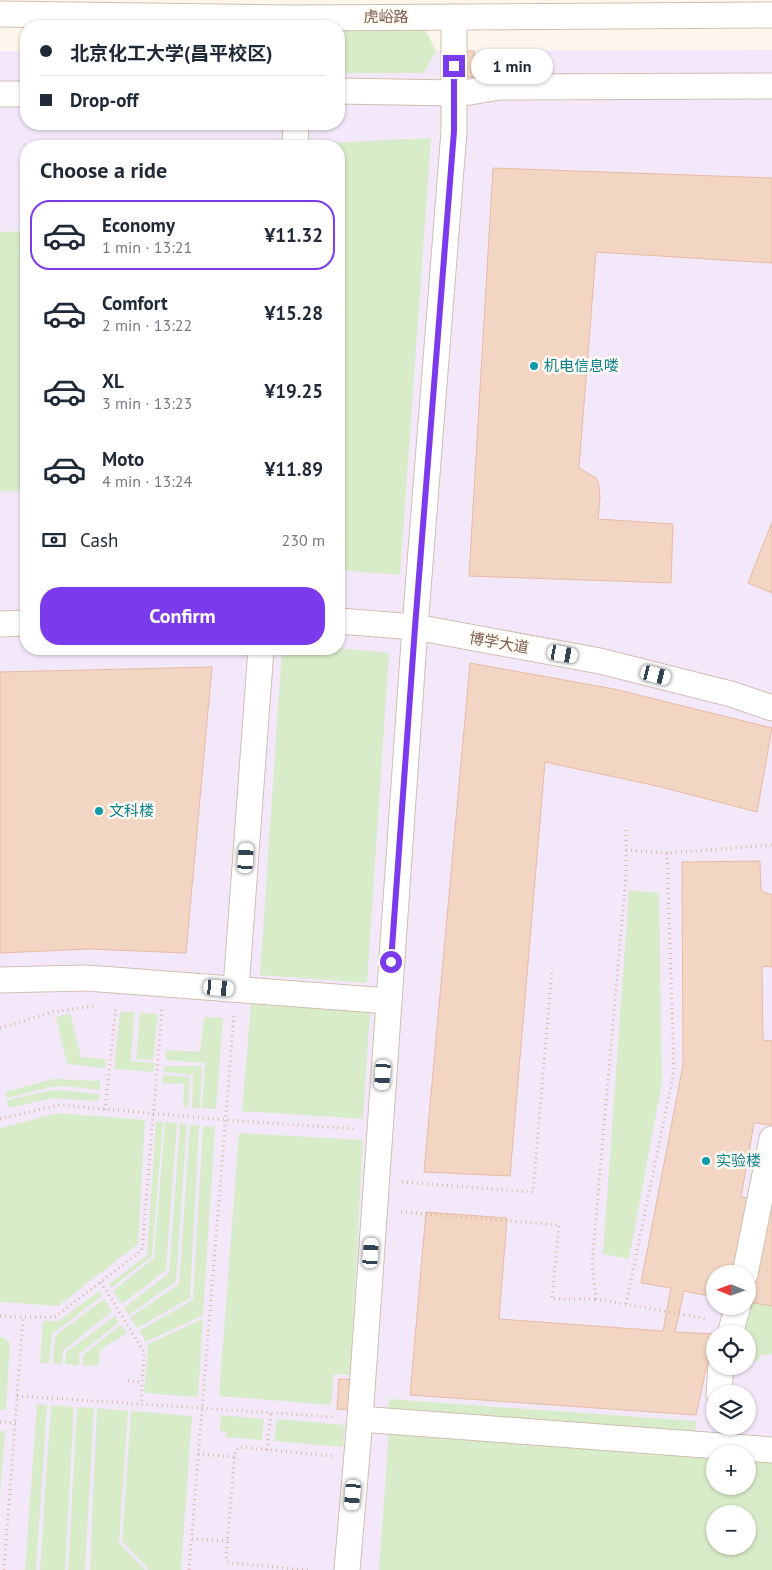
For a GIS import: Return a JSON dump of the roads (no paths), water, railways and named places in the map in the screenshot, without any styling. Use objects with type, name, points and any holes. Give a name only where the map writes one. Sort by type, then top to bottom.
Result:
[{"type":"street","name":"虎峪路","points":[[345,20],[620,8],[772,14]]},
{"type":"street","name":"虎峪路","points":[[0,14],[222,20]]},
{"type":"street","points":[[347,1570],[360,1419],[415,627],[454,131],[454,17]]},
{"type":"street","points":[[345,92],[454,93],[499,87],[772,86]]},
{"type":"street","points":[[0,94],[20,94]]},
{"type":"street","name":"博学大道","points":[[345,621],[415,627],[600,661],[731,694],[772,708]]},
{"type":"street","points":[[0,624],[20,623]]},
{"type":"street","points":[[236,989],[261,655]]},
{"type":"street","points":[[0,980],[84,978],[388,1001]]},
{"type":"street","points":[[747,1265],[772,1139]]},
{"type":"street","points":[[360,1419],[715,1436],[772,1450]]},
{"type":"place","name":"机电信息喽","points":[[534,366]]},
{"type":"place","name":"文科楼","points":[[99,811]]},
{"type":"place","name":"实验楼","points":[[706,1161]]}]
